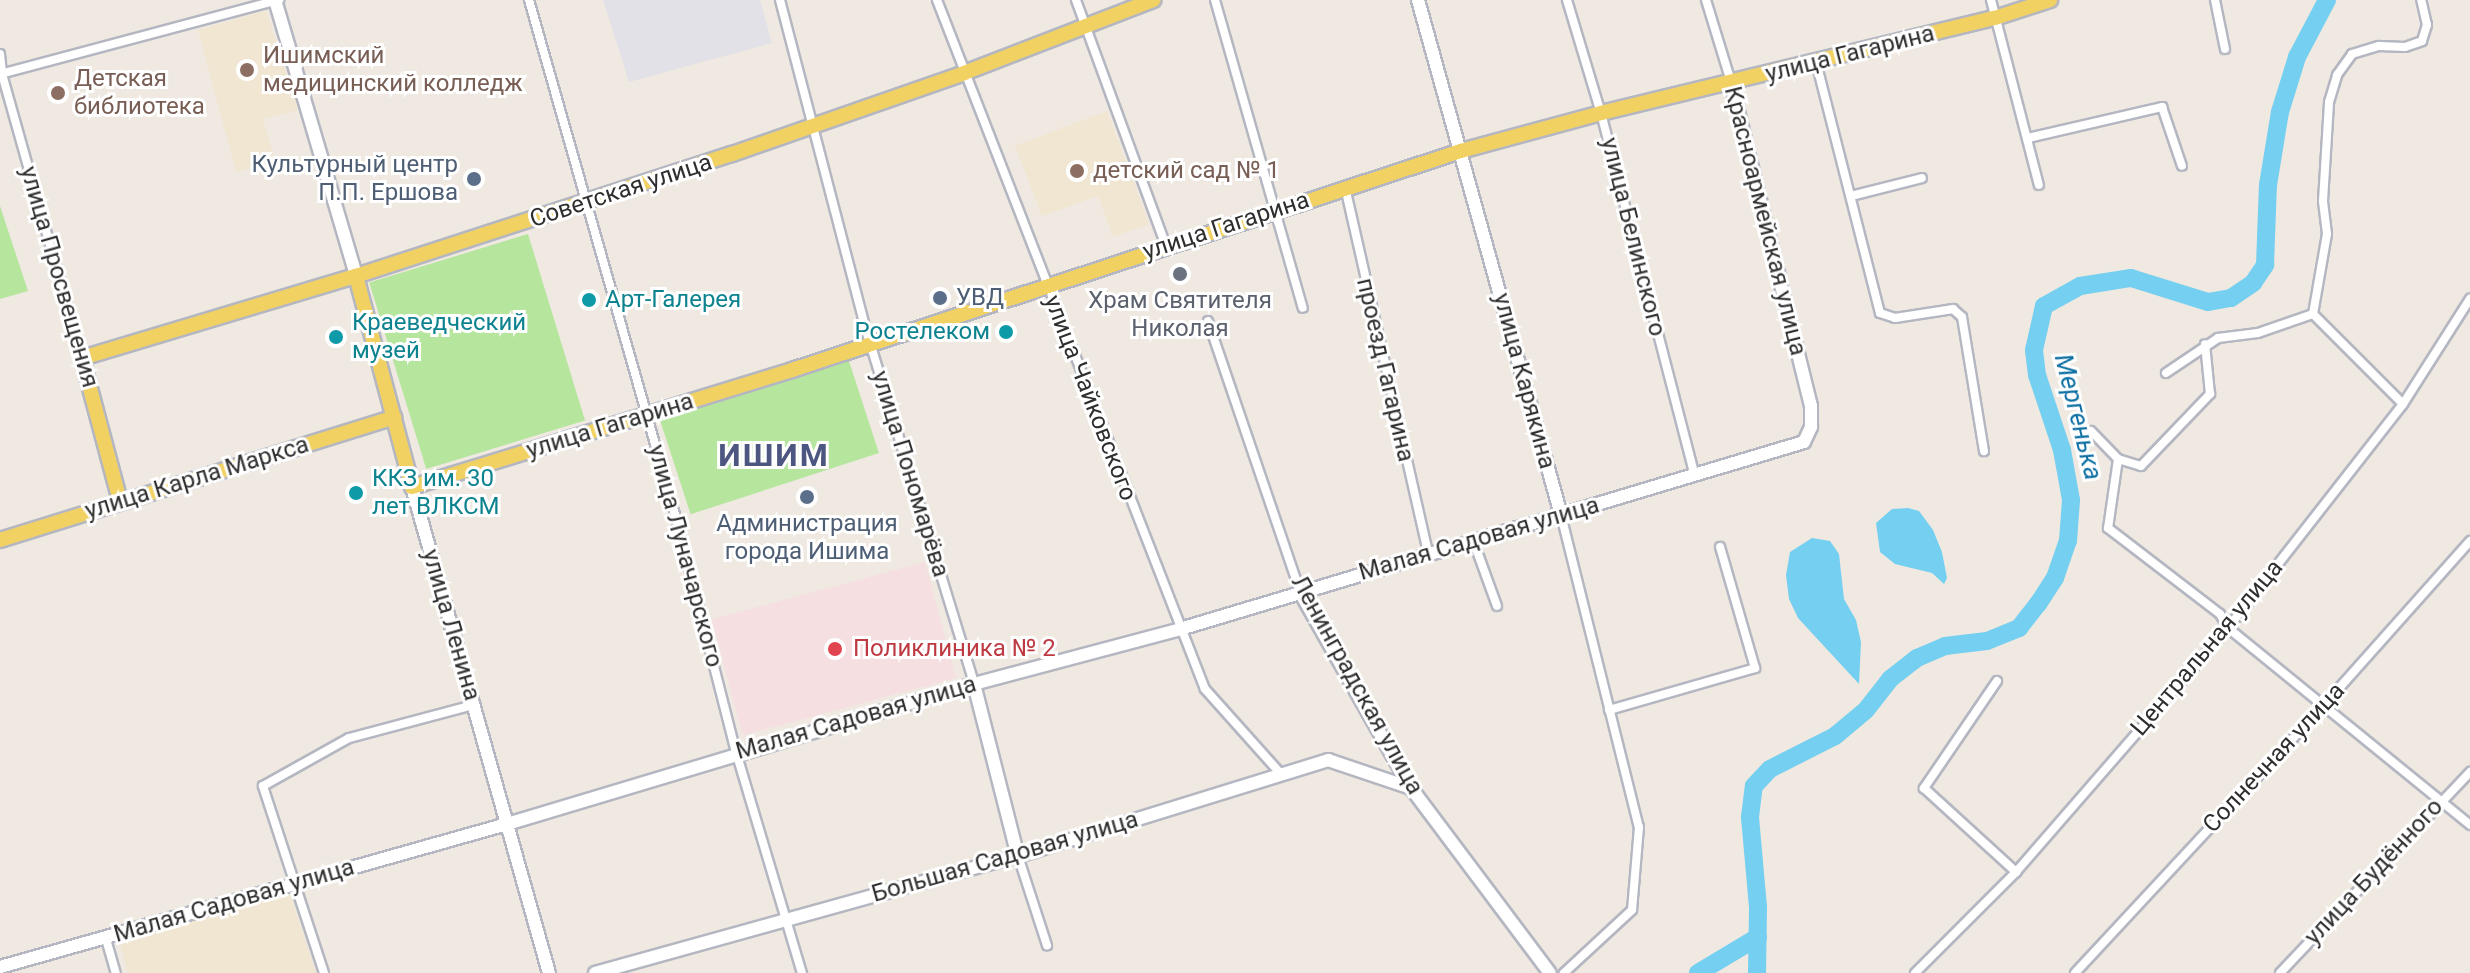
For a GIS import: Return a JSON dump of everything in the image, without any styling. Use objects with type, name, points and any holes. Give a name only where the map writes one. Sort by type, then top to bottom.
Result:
[{"type":"main road","name":"Советская улица","points":[[82,358],[356,276],[814,127],[1153,0]]},
{"type":"main road","name":"улица Гагарина","points":[[412,487],[870,345],[1345,186],[1461,151],[1601,113],[1995,18],[2050,0]]},
{"type":"main road","name":"улица Ленина","points":[[356,276],[412,487]]},
{"type":"main road","name":"улица Просвещения","points":[[82,358],[120,501]]},
{"type":"main road","name":"улица Карла Маркса","points":[[0,540],[394,417]]},
{"type":"street","name":"улица Луначарского","points":[[529,0],[647,415],[736,752],[802,973]]},
{"type":"street","name":"улица Пономарёва","points":[[780,0],[870,345],[974,684],[1018,856],[1047,945]]},
{"type":"street","name":"улица Чайковского","points":[[937,0],[1046,287],[1205,689],[1281,774]]},
{"type":"street","points":[[1076,0],[1166,246]]},
{"type":"street","points":[[1215,0],[1303,308]]},
{"type":"street","name":"улица Карякина","points":[[1418,0],[1561,515],[1639,827],[1632,910],[1564,973]]},
{"type":"street","name":"улица Белинского","points":[[1567,0],[1601,113],[1695,476]]},
{"type":"street","name":"Красноармейская улица","points":[[1706,0],[1731,83],[1811,406],[1811,427],[1804,442]]},
{"type":"street","points":[[1991,0],[2039,185]]},
{"type":"street","points":[[2215,0],[2225,49]]},
{"type":"street","points":[[2313,314],[2327,234],[2323,201],[2329,102],[2337,75],[2352,54],[2379,46],[2405,47],[2422,41],[2427,25],[2421,0]]},
{"type":"street","points":[[1,74],[277,1]]},
{"type":"street","name":"улица Ленина","points":[[277,1],[356,276]]},
{"type":"street","name":"улица Просвещения","points":[[0,54],[1,74],[82,358]]},
{"type":"street","points":[[1816,62],[1880,313],[1895,318],[1953,309],[1962,317],[1984,451]]},
{"type":"street","points":[[2028,138],[2162,107],[2182,166]]},
{"type":"street","points":[[1851,196],[1922,178]]},
{"type":"street","name":"проезд Гагарина","points":[[1345,186],[1428,553]]},
{"type":"street","name":"Центральная улица","points":[[1915,973],[2016,872],[2228,628],[2403,404],[2470,299]]},
{"type":"street","points":[[2166,373],[2218,338],[2258,333],[2313,314]]},
{"type":"street","points":[[2313,314],[2403,404]]},
{"type":"street","name":"Ленинградская улица","points":[[1208,321],[1300,592],[1411,788],[1550,973]]},
{"type":"street","points":[[2091,431],[2118,459],[2141,466],[2210,394],[2205,344]]},
{"type":"street","name":"Малая Садовая улица","points":[[0,967],[507,824],[736,752],[1180,629],[1804,442]]},
{"type":"street","points":[[2118,459],[2108,528],[2220,614],[2228,628],[2470,825]]},
{"type":"street","name":"улица Ленина","points":[[412,487],[549,973]]},
{"type":"street","points":[[1473,540],[1497,606]]},
{"type":"street","name":"Солнечная улица","points":[[2075,973],[2324,705],[2470,541]]},
{"type":"street","points":[[1609,710],[1755,668],[1720,547]]},
{"type":"street","points":[[1997,681],[1924,788],[2016,872]]},
{"type":"street","points":[[324,973],[263,786],[349,738],[473,705]]},
{"type":"street","name":"Большая Садовая улица","points":[[595,973],[1018,856],[1328,760],[1411,788]]},
{"type":"street","name":"улица Будённого","points":[[2280,973],[2470,772]]},
{"type":"street","points":[[106,939],[116,973]]},
{"type":"shaded area","points":[[603,0],[760,0],[772,43],[629,82]]},
{"type":"shaded area","name":"Ишимский медицинский колледж","points":[[266,11],[298,110],[263,119],[275,161],[236,172],[198,30]]},
{"type":"shaded area","name":"детский сад № 1","points":[[1107,111],[1149,224],[1113,237],[1098,196],[1042,216],[1015,146]]},
{"type":"shaded area","name":"Поликлиника № 2","points":[[925,562],[956,678],[743,735],[712,619]]},
{"type":"shaded area","points":[[289,892],[316,973],[128,973],[120,944]]},
{"type":"green space","points":[[0,206],[28,291],[0,299]]},
{"type":"green space","points":[[528,234],[585,420],[426,469],[369,283]]},
{"type":"green space","points":[[848,358],[879,453],[691,514],[660,419]]},
{"type":"water","points":[[1892,509],[1919,511],[1933,530],[1942,552],[1947,578],[1944,584],[1932,573],[1895,564],[1880,552],[1876,523]]},
{"type":"water","points":[[1812,538],[1830,541],[1839,554],[1844,599],[1856,620],[1861,642],[1859,684],[1798,618],[1789,599],[1786,575],[1790,552]]},
{"type":"waterway","name":"Мергенька","points":[[1757,973],[1758,907],[1750,817],[1754,786],[1770,769],[1835,736],[1866,710],[1890,679],[1917,658],[1945,646],[1987,641],[2019,628],[2038,604],[2055,578],[2068,541],[2071,500],[2062,450],[2037,375],[2034,350],[2044,306],[2080,286],[2131,278],[2208,302],[2231,298],[2253,283],[2265,265],[2268,185],[2280,112],[2297,57],[2327,0]]},
{"type":"waterway","name":"Мергенька","points":[[1698,973],[1758,937]]},
{"type":"place","name":"Ишимский медицинский колледж","points":[[247,70]]},
{"type":"place","name":"Детская библиотека","points":[[58,93]]},
{"type":"place","name":"детский сад № 1","points":[[1077,171]]},
{"type":"place","name":"Культурный центр П.П. Ершова","points":[[474,179]]},
{"type":"place","name":"Храм Святителя Николая","points":[[1180,274]]},
{"type":"place","name":"УВД","points":[[940,298]]},
{"type":"place","name":"Арт-Галерея","points":[[589,300]]},
{"type":"place","name":"Ростелеком","points":[[1006,332]]},
{"type":"place","name":"Краеведческий музей","points":[[336,337]]},
{"type":"place","name":"ККЗ им. 30 лет ВЛКСМ","points":[[356,493]]},
{"type":"place","name":"Администрация города Ишима","points":[[807,497]]},
{"type":"place","name":"Поликлиника № 2","points":[[835,649]]},
{"type":"district","name":"ИШИМ","points":[[774,455]]}]
